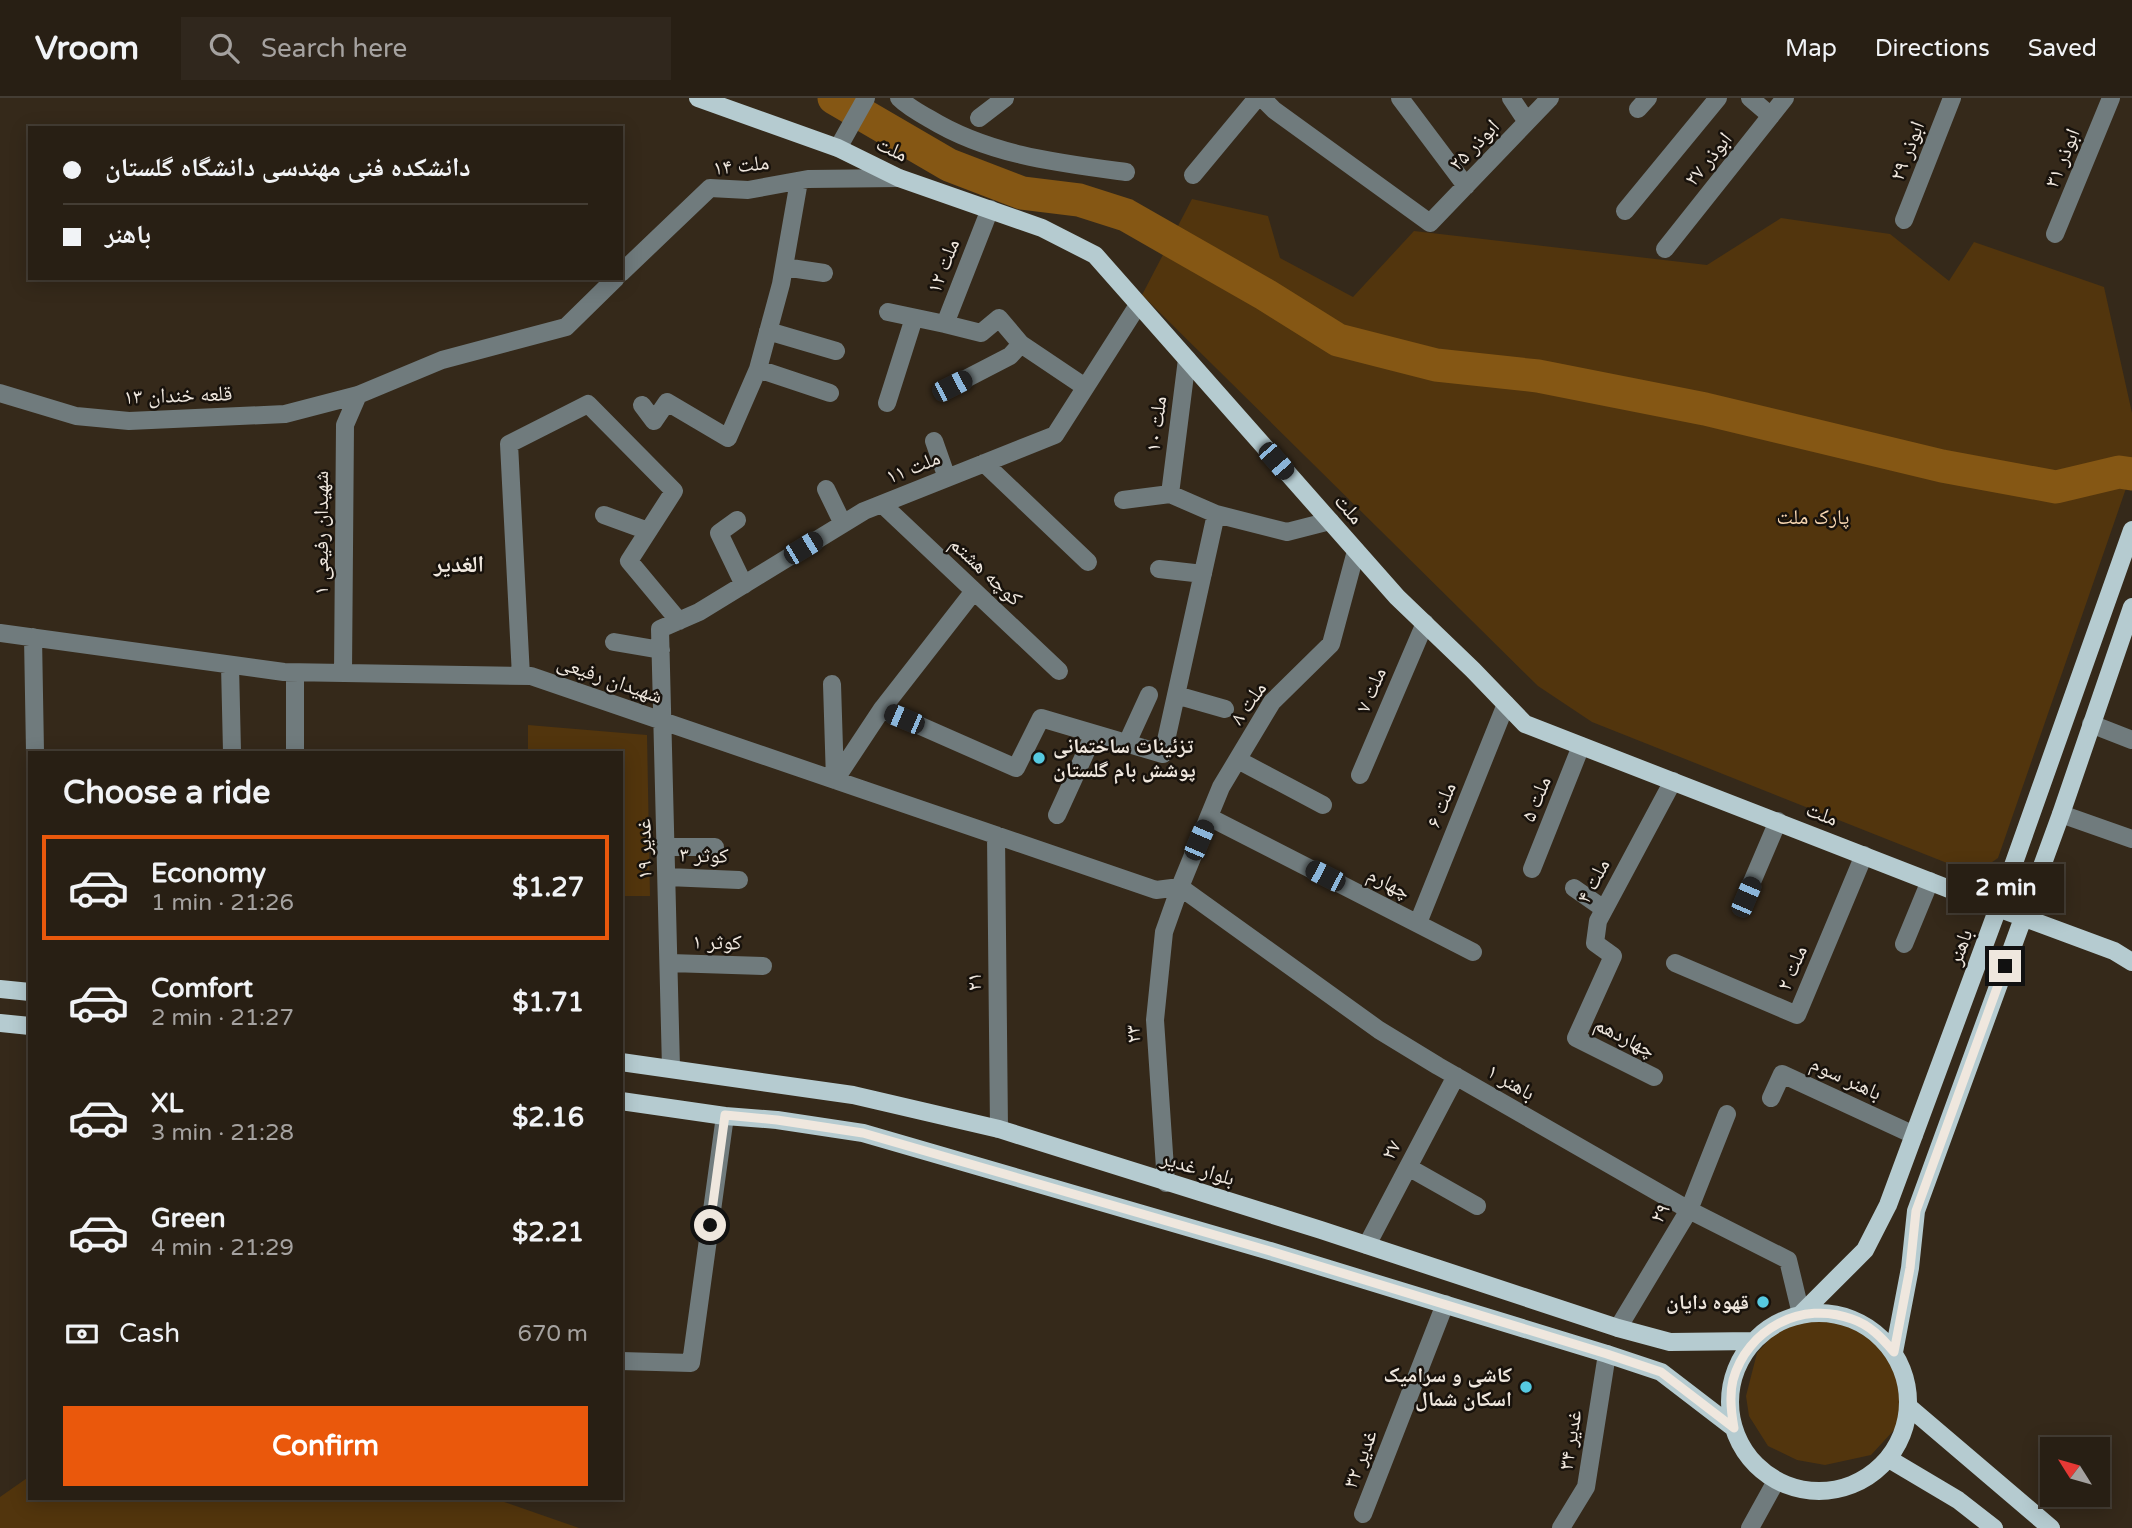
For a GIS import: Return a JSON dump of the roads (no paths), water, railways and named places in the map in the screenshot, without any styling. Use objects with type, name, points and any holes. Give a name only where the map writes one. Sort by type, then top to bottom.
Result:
[{"type":"main road","name":"ملت","points":[[698,98],[838,148],[898,178],[1042,228],[1095,255],[1397,597],[1525,724],[2113,951],[2132,962]]},
{"type":"main road","name":"باهنر","points":[[1801,1314],[1865,1250],[1888,1205],[1998,908],[2132,530]]},
{"type":"main road","points":[[1894,1352],[1910,1268],[1916,1211],[2061,814],[2132,607]]},
{"type":"main road","points":[[0,989],[28,992]]},
{"type":"main road","points":[[0,1023],[28,1026]]},
{"type":"main road","name":"بلوار غدیر","points":[[623,1062],[853,1095],[999,1129],[1367,1245],[1618,1328],[1670,1342],[1754,1341]]},
{"type":"main road","points":[[623,1101],[863,1133],[1445,1304],[1661,1372],[1734,1428]]},
{"type":"main road","points":[[1827,1313],[1853,1319],[1876,1332],[1894,1352],[1903,1369],[1909,1407],[1903,1434],[1889,1459],[1871,1475],[1849,1487],[1824,1492],[1799,1490],[1776,1481],[1758,1467],[1743,1450],[1734,1428],[1730,1405],[1732,1382],[1740,1360],[1754,1341],[1775,1324],[1801,1314],[1827,1313]]},
{"type":"main road","points":[[1909,1407],[2051,1528]]},
{"type":"main road","points":[[1889,1459],[1958,1500],[1994,1528]]},
{"type":"street","points":[[838,148],[866,98]]},
{"type":"street","points":[[899,98],[906,105],[941,125],[991,147],[1034,158],[1126,172]]},
{"type":"street","points":[[979,118],[1005,98]]},
{"type":"street","points":[[1193,175],[1260,98]]},
{"type":"street","name":"ابوذر ۲۵","points":[[1260,98],[1430,223],[1550,98]]},
{"type":"street","points":[[1399,98],[1466,186]]},
{"type":"street","points":[[1511,98],[1527,122]]},
{"type":"street","points":[[1625,211],[1718,98]]},
{"type":"street","points":[[1750,98],[1771,116]]},
{"type":"street","name":"ابوذر ۲۷","points":[[1665,249],[1785,98]]},
{"type":"street","name":"ابوذر ۲۹","points":[[1904,220],[1952,98]]},
{"type":"street","name":"ابوذر ۳۱","points":[[2055,234],[2111,98]]},
{"type":"street","name":"۱۴ ملت","points":[[623,271],[710,188],[748,190],[799,181],[898,178]]},
{"type":"street","points":[[642,405],[654,421],[667,402],[728,438],[758,369],[784,267],[799,181]]},
{"type":"street","name":"۱۲ ملت","points":[[888,312],[945,324],[990,209]]},
{"type":"street","points":[[784,267],[824,273]]},
{"type":"street","points":[[358,395],[442,360],[566,327],[614,280]]},
{"type":"street","name":"۱۱ ملت","points":[[660,629],[699,612],[864,511],[1055,435],[1138,305]]},
{"type":"street","points":[[887,403],[914,317]]},
{"type":"street","points":[[945,324],[981,334],[999,318],[1021,344],[1085,387]]},
{"type":"street","points":[[768,331],[835,351]]},
{"type":"street","points":[[952,386],[1010,356],[1021,344]]},
{"type":"street","name":"ملت ۱۰","points":[[1170,494],[1187,359]]},
{"type":"street","points":[[758,369],[830,393]]},
{"type":"street","name":"۱۳ قلعه خندان","points":[[0,393],[76,416],[129,421],[285,414],[358,395]]},
{"type":"street","name":"۱ شهیدان رفیعی","points":[[343,673],[345,425],[358,395]]},
{"type":"street","points":[[521,676],[509,444],[588,404],[674,491],[629,561],[678,621]]},
{"type":"street","points":[[934,441],[947,478]]},
{"type":"street","points":[[984,463],[1088,562]]},
{"type":"street","points":[[826,489],[843,524]]},
{"type":"street","points":[[1123,500],[1170,494],[1216,514],[1287,532],[1330,521]]},
{"type":"street","name":"کوچه هشتم","points":[[882,504],[1059,671]]},
{"type":"street","points":[[881,709],[1016,768],[1041,718],[1163,754],[1216,514]]},
{"type":"street","points":[[604,515],[648,531]]},
{"type":"street","points":[[737,520],[719,533],[744,585]]},
{"type":"street","name":"۸ ملت","points":[[1180,887],[1221,788],[1272,702],[1331,643],[1356,551]]},
{"type":"street","points":[[1159,569],[1203,574]]},
{"type":"street","points":[[835,780],[881,709],[974,591]]},
{"type":"street","name":"۷ ملت","points":[[1360,775],[1425,624]]},
{"type":"street","name":"۱۹ غدیر","points":[[660,629],[671,1069]]},
{"type":"street","name":"شهیدان رفیعی","points":[[0,633],[295,673],[531,676],[1156,890],[1180,887]]},
{"type":"street","points":[[33,637],[35,751]]},
{"type":"street","points":[[614,642],[661,650]]},
{"type":"street","points":[[230,665],[232,751]]},
{"type":"street","points":[[295,673],[295,751]]},
{"type":"street","points":[[832,684],[835,780]]},
{"type":"street","points":[[1128,743],[1149,695]]},
{"type":"street","points":[[1176,695],[1225,709]]},
{"type":"street","name":"۶ ملت","points":[[1418,923],[1506,704]]},
{"type":"street","points":[[2091,724],[2132,740]]},
{"type":"street","points":[[1057,815],[1094,734]]},
{"type":"street","name":"۵ ملت","points":[[1532,869],[1581,746]]},
{"type":"street","points":[[1238,760],[1323,805]]},
{"type":"street","name":"۴ ملت","points":[[1576,1038],[1613,956],[1595,943],[1598,921],[1673,781]]},
{"type":"street","points":[[2061,814],[2132,839]]},
{"type":"street","name":"چهارم","points":[[1209,817],[1473,952]]},
{"type":"street","points":[[1746,897],[1777,821]]},
{"type":"street","name":"۲۱","points":[[996,835],[999,1129]]},
{"type":"street","points":[[667,847],[715,848]]},
{"type":"street","name":"۲ ملت","points":[[1675,963],[1797,1015],[1864,855]]},
{"type":"street","name":"۳ کوثر","points":[[667,877],[739,880]]},
{"type":"street","points":[[1904,944],[1930,881]]},
{"type":"street","name":"باهنر ۱","points":[[1180,887],[1379,1030],[1689,1210],[1788,1260],[1801,1314]]},
{"type":"street","name":"۲۳","points":[[1166,1183],[1154,1020],[1164,932],[1180,887]]},
{"type":"street","points":[[1574,888],[1604,909]]},
{"type":"street","name":"۱ کوثر","points":[[670,963],[763,966]]},
{"type":"street","name":"چهاردهم","points":[[1576,1038],[1654,1077]]},
{"type":"street","name":"باهنر سوم","points":[[1771,1098],[1782,1074],[1914,1135]]},
{"type":"street","name":"۲۷","points":[[1367,1245],[1456,1076]]},
{"type":"street","name":"۲۹","points":[[1618,1328],[1689,1210],[1727,1114]]},
{"type":"street","points":[[623,1361],[691,1363],[725,1115]]},
{"type":"street","points":[[1408,1167],[1477,1206]]},
{"type":"street","name":"۳۲ غدیر","points":[[1363,1514],[1445,1304]]},
{"type":"street","name":"۳۴ غدیر","points":[[1562,1528],[1586,1487],[1607,1354]]},
{"type":"street","points":[[1750,1528],[1776,1481]]},
{"type":"waterway","points":[[834,98],[949,165],[1022,193],[1079,200],[1126,215],[1266,295],[1338,340],[1436,365],[1538,376],[1705,409],[1942,466],[2056,487],[2119,472],[2132,474]]},
{"type":"place","name":"تزئینات ساختمانی پوشش بام گلستان","points":[[1039,758]]},
{"type":"place","name":"قهوه دایان","points":[[1763,1302]]},
{"type":"place","name":"کاشی و سرامیک اسکان شمال","points":[[1526,1387]]},
{"type":"district","name":"الغدیر","points":[[459,564]]},
{"type":"park label","name":"پارک ملت","points":[[1813,517]]}]
